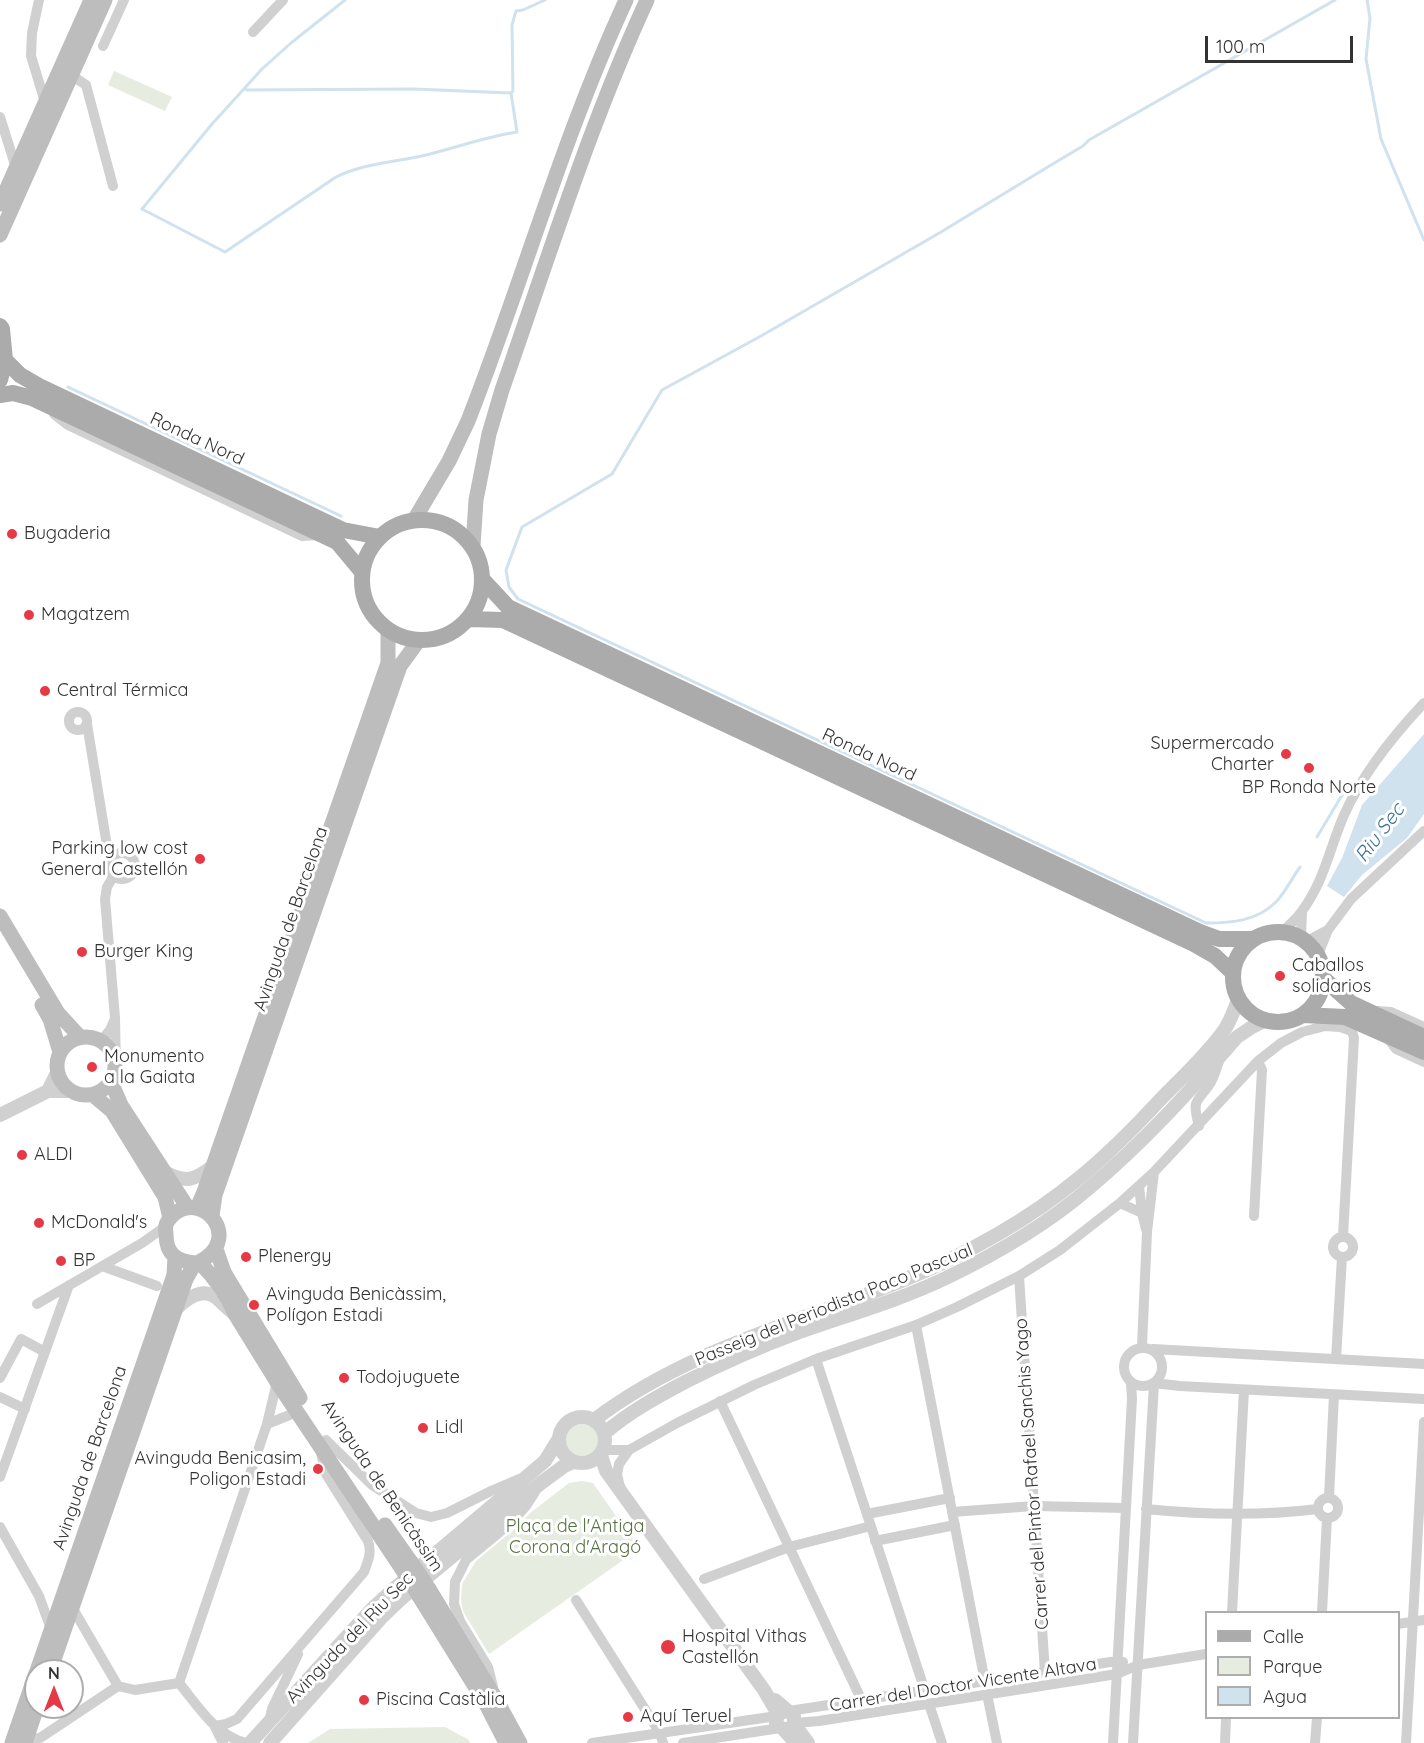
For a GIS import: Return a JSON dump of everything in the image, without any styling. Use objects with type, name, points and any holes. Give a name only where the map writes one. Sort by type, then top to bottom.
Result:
[{"type":"main road","points":[[414,520],[449,461],[468,421],[577,118],[626,0]]},
{"type":"main road","points":[[473,546],[476,500],[489,434],[502,390],[595,124],[647,0]]},
{"type":"main road","points":[[0,204],[45,102],[99,2]]},
{"type":"main road","points":[[0,236],[71,75],[99,2]]},
{"type":"main road","points":[[0,326],[5,360],[0,380]]},
{"type":"main road","name":"Ronda Nord","points":[[5,360],[20,375],[39,386],[343,530],[380,537]]},
{"type":"main road","name":"Ronda Nord","points":[[0,395],[13,393],[32,398],[323,535],[337,542],[362,572]]},
{"type":"main road","points":[[414,520],[435,521],[455,529],[473,546],[481,564],[483,580],[480,599],[469,619],[457,629],[439,638],[419,640],[402,637],[388,630],[374,617],[364,597],[362,572],[368,553],[380,537],[393,527],[414,520]]},
{"type":"main road","name":"Ronda Nord","points":[[483,580],[508,607],[1189,927],[1219,939],[1251,939]]},
{"type":"main road","name":"Ronda Nord","points":[[469,619],[503,620],[1194,944],[1215,956],[1232,972]]},
{"type":"main road","name":"Avinguda de Barcelona","points":[[192,1208],[213,1166],[388,663],[388,630]]},
{"type":"main road","name":"Avinguda de Barcelona","points":[[212,1216],[215,1195],[400,666],[419,640]]},
{"type":"main road","points":[[0,916],[58,1013],[80,1037]]},
{"type":"main road","points":[[1283,931],[1304,939],[1318,955],[1324,979],[1319,998],[1303,1015],[1286,1023],[1264,1021],[1248,1013],[1238,1000],[1232,972],[1238,954],[1251,939],[1266,932],[1283,931]]},
{"type":"main road","points":[[0,935],[50,1019],[60,1052],[57,1073],[62,1083],[70,1091],[81,1095],[93,1095],[104,1090],[114,1074]]},
{"type":"main road","points":[[1324,979],[1351,1003],[1424,1037]]},
{"type":"main road","points":[[1303,1015],[1345,1017],[1424,1052]]},
{"type":"main road","points":[[60,1052],[67,1043],[80,1037],[91,1037],[101,1041],[112,1051],[121,1106],[164,1172],[192,1208],[212,1216],[220,1233],[216,1249],[209,1256],[197,1262],[183,1261],[171,1251],[165,1197],[112,1111],[93,1095]]},
{"type":"main road","points":[[168,1222],[178,1211],[192,1208]]},
{"type":"main road","name":"Avinguda de Benicàssim","points":[[216,1249],[232,1287],[322,1442],[496,1699],[520,1743]]},
{"type":"main road","name":"Avinguda de Barcelona","points":[[53,1659],[67,1602],[174,1275],[171,1251]]},
{"type":"main road","name":"Avinguda de Barcelona","points":[[41,1659],[51,1629],[67,1602],[186,1279],[197,1262]]},
{"type":"main road","name":"Avinguda de Benicàssim","points":[[197,1262],[214,1278],[277,1382],[297,1412],[322,1442]]},
{"type":"main road","name":"Avinguda de Benicàssim","points":[[424,1593],[506,1743]]},
{"type":"main road","name":"Avinguda de Barcelona","points":[[21,1742],[26,1719]]},
{"type":"main road","points":[[21,1742],[32,1719]]},
{"type":"street","points":[[39,0],[32,33],[31,56],[45,102]]},
{"type":"street","points":[[103,45],[124,0]]},
{"type":"street","points":[[253,32],[283,0]]},
{"type":"street","points":[[99,2],[117,14]]},
{"type":"street","points":[[71,75],[86,85],[113,186]]},
{"type":"street","points":[[0,117],[16,168]]},
{"type":"street","points":[[1283,931],[1302,912],[1324,870],[1344,815],[1370,767],[1424,704]]},
{"type":"street","points":[[83,727],[89,745],[108,852],[112,856]]},
{"type":"street","points":[[1318,955],[1328,930],[1351,899],[1424,831]]},
{"type":"street","points":[[126,853],[132,857],[135,869],[130,877],[122,880],[113,877],[108,862],[112,856],[126,853]]},
{"type":"street","points":[[113,877],[107,887],[105,899],[115,1018],[114,1074]]},
{"type":"street","points":[[1302,912],[1304,939],[1328,930]]},
{"type":"street","name":"Passeig del Periodista Paco Pascual","points":[[594,1420],[654,1382],[703,1358],[790,1321],[899,1282],[940,1264],[980,1245],[1036,1210],[1079,1178],[1140,1121],[1211,1046],[1226,1027],[1238,1000]]},
{"type":"street","points":[[1365,1010],[1391,1012],[1424,1027]]},
{"type":"street","points":[[101,1041],[110,1030],[115,1018]]},
{"type":"street","name":"Passeig del Periodista Paco Pascual","points":[[604,1445],[616,1423],[660,1395],[708,1371],[796,1334],[904,1296],[945,1278],[987,1257],[1044,1223],[1088,1190],[1141,1140],[1237,1037],[1264,1021]]},
{"type":"street","points":[[622,1493],[617,1474],[629,1450],[677,1423],[754,1385],[816,1359],[916,1325],[957,1307],[1019,1276],[1060,1250],[1120,1203],[1154,1172],[1258,1061],[1281,1043],[1302,1032],[1325,1026],[1352,1031],[1354,1038],[1343,1236],[1337,1238],[1333,1243],[1334,1252],[1342,1257],[1336,1359]]},
{"type":"street","points":[[1386,1034],[1396,1049],[1424,1062]]},
{"type":"street","name":"Passeig del Periodista Paco Pascual","points":[[1199,1126],[1195,1110],[1196,1099],[1212,1081],[1221,1056]]},
{"type":"street","points":[[1254,1216],[1262,1070],[1258,1061]]},
{"type":"street","points":[[48,1091],[57,1073]]},
{"type":"street","points":[[0,1115],[48,1091],[70,1091]]},
{"type":"street","points":[[164,1172],[178,1179],[190,1180],[213,1166]]},
{"type":"street","points":[[1147,1348],[1147,1232],[1154,1172]]},
{"type":"street","points":[[1139,1186],[1151,1199]]},
{"type":"street","points":[[1139,1186],[1147,1232]]},
{"type":"street","points":[[1120,1203],[1142,1213]]},
{"type":"street","points":[[37,1304],[142,1243],[168,1222]]},
{"type":"street","points":[[142,1243],[171,1251]]},
{"type":"street","points":[[102,1266],[157,1286]]},
{"type":"street","name":"Carrer del Pintor Rafael Sanchis Yago","points":[[1019,1276],[1045,1673]]},
{"type":"street","points":[[0,1477],[69,1285]]},
{"type":"street","points":[[176,1310],[187,1298],[202,1293],[215,1296],[225,1308],[235,1314]]},
{"type":"street","points":[[916,1325],[985,1682]]},
{"type":"street","points":[[0,1378],[21,1339],[45,1352]]},
{"type":"street","points":[[1133,1743],[1154,1383],[1162,1372],[1162,1359],[1147,1348]]},
{"type":"street","points":[[1113,1743],[1132,1399],[1131,1383],[1124,1373],[1124,1361],[1131,1351],[1147,1348],[1424,1364]]},
{"type":"street","points":[[816,1359],[925,1691]]},
{"type":"street","points":[[178,1683],[267,1424],[277,1382]]},
{"type":"street","points":[[1131,1383],[1142,1386],[1154,1383],[1424,1400]]},
{"type":"street","points":[[1232,1611],[1244,1390]]},
{"type":"street","points":[[1329,1497],[1334,1395]]},
{"type":"street","points":[[0,1397],[24,1409]]},
{"type":"street","points":[[720,1401],[862,1701]]},
{"type":"street","points":[[267,1424],[297,1412]]},
{"type":"street","points":[[606,1471],[588,1464],[573,1462],[562,1453],[558,1440],[562,1428],[570,1419],[583,1416],[594,1420],[601,1426],[606,1471],[785,1720],[803,1741]]},
{"type":"street","points":[[1406,1743],[1418,1621],[1424,1422]]},
{"type":"street","name":"Avinguda del Riu Sec","points":[[248,1743],[372,1609],[545,1461],[558,1440]]},
{"type":"street","points":[[322,1442],[372,1485],[416,1513],[431,1517],[447,1513],[490,1491],[528,1476]]},
{"type":"street","name":"Avinguda de Benicàssim","points":[[303,1642],[364,1572],[370,1557],[368,1541],[326,1474],[322,1442]]},
{"type":"street","points":[[604,1445],[629,1450]]},
{"type":"street","points":[[588,1464],[595,1460],[604,1445]]},
{"type":"street","name":"Avinguda del Riu Sec","points":[[270,1743],[381,1618],[403,1597],[541,1483],[573,1462]]},
{"type":"street","points":[[496,1699],[488,1667],[460,1621],[454,1604],[455,1582],[466,1560],[512,1522],[541,1483]]},
{"type":"street","points":[[1329,1497],[1335,1500],[1338,1507],[1335,1515],[1327,1518],[1321,1515],[1318,1509],[1321,1501],[1329,1497]]},
{"type":"street","points":[[867,1514],[950,1498]]},
{"type":"street","points":[[952,1512],[1034,1506],[1126,1508]]},
{"type":"street","points":[[1146,1509],[1237,1515],[1318,1509]]},
{"type":"street","points":[[1322,1611],[1327,1518]]},
{"type":"street","points":[[875,1541],[955,1525]]},
{"type":"street","points":[[704,1579],[789,1547],[871,1526]]},
{"type":"street","points":[[0,1527],[39,1596],[51,1629]]},
{"type":"street","points":[[39,1596],[48,1600],[67,1602],[118,1686],[135,1690],[178,1683]]},
{"type":"street","points":[[576,1600],[662,1738]]},
{"type":"street","points":[[1400,1624],[1418,1621]]},
{"type":"street","points":[[215,1726],[237,1719],[303,1642]]},
{"type":"street","points":[[269,1722],[272,1709],[303,1642]]},
{"type":"street","name":"Carrer del Doctor Vicente Altava","points":[[592,1743],[662,1738],[754,1718],[812,1721],[1117,1674],[1138,1665],[1205,1654]]},
{"type":"street","name":"Carrer del Doctor Vicente Altava","points":[[683,1743],[754,1732],[785,1720],[862,1701],[1117,1661],[1138,1665]]},
{"type":"street","points":[[178,1683],[215,1726],[223,1743]]},
{"type":"street","points":[[21,1742],[40,1738],[118,1686]]},
{"type":"street","points":[[754,1732],[754,1718],[764,1706],[764,1690]]},
{"type":"street","points":[[987,1694],[997,1743]]},
{"type":"street","points":[[929,1704],[942,1743]]},
{"type":"street","points":[[1225,1743],[1226,1719]]},
{"type":"street","points":[[1315,1743],[1317,1719]]},
{"type":"street","name":"Carrer del Doctor Vicente Altava","points":[[803,1741],[807,1727],[812,1721]]},
{"type":"street","points":[[215,1726],[236,1740],[248,1743]]},
{"type":"green space","points":[[114,71],[172,97],[165,111],[108,85]]},
{"type":"green space","points":[[582,1424],[594,1429],[599,1441],[594,1453],[582,1458],[570,1453],[565,1441],[570,1429]]},
{"type":"green space","name":"Plaça de l'Antiga Corona d'Aragó","points":[[582,1481],[593,1483],[639,1549],[489,1654],[463,1611],[462,1584],[476,1561],[517,1527],[530,1513],[569,1483]]},
{"type":"green space","points":[[445,1727],[469,1740],[470,1743],[308,1743],[330,1729]]},
{"type":"water","name":"Riu Sec","points":[[1424,734],[1424,814],[1407,838],[1362,875],[1344,897],[1327,886],[1342,858],[1362,805]]},
{"type":"waterway","points":[[345,0],[262,69],[212,124],[142,209],[225,252],[336,177],[347,172],[517,132],[511,93],[513,91],[512,25],[516,11],[545,0]]},
{"type":"waterway","points":[[1300,867],[1279,898],[1261,913],[1244,920],[1206,923],[518,599],[509,587],[506,570],[522,527],[612,474],[662,390],[941,232],[1083,146],[1089,140],[1335,0]]},
{"type":"waterway","points":[[1367,0],[1370,18],[1366,59],[1381,139],[1424,240]]},
{"type":"waterway","points":[[245,89],[414,89],[511,93]]},
{"type":"waterway","points":[[68,387],[341,516]]},
{"type":"waterway","points":[[1317,837],[1348,785]]},
{"type":"place","name":"Bugaderia","points":[[12,534]]},
{"type":"place","name":"Magatzem","points":[[29,615]]},
{"type":"place","name":"Central Térmica","points":[[45,691]]},
{"type":"place","name":"Supermercado Charter","points":[[1286,754]]},
{"type":"place","name":"BP Ronda Norte","points":[[1309,768]]},
{"type":"place","name":"Parking low cost General Castellón","points":[[200,859]]},
{"type":"place","name":"Burger King","points":[[82,952]]},
{"type":"place","name":"Caballos solidarios","points":[[1280,976]]},
{"type":"place","name":"Monumento a la Gaiata","points":[[92,1067]]},
{"type":"place","name":"ALDI","points":[[22,1155]]},
{"type":"place","name":"McDonald's","points":[[39,1223]]},
{"type":"place","name":"Plenergy","points":[[246,1257]]},
{"type":"place","name":"BP","points":[[61,1261]]},
{"type":"place","name":"Avinguda Benicàssim, Polígon Estadi","points":[[254,1305]]},
{"type":"place","name":"Todojuguete","points":[[344,1378]]},
{"type":"place","name":"Lidl","points":[[423,1428]]},
{"type":"place","name":"Avinguda Benicasim, Poligon Estadi","points":[[318,1469]]},
{"type":"place","name":"Hospital Vithas Castellón","points":[[668,1647]]},
{"type":"place","name":"Piscina Castàlia","points":[[364,1700]]},
{"type":"place","name":"Aquí Teruel","points":[[628,1717]]}]
